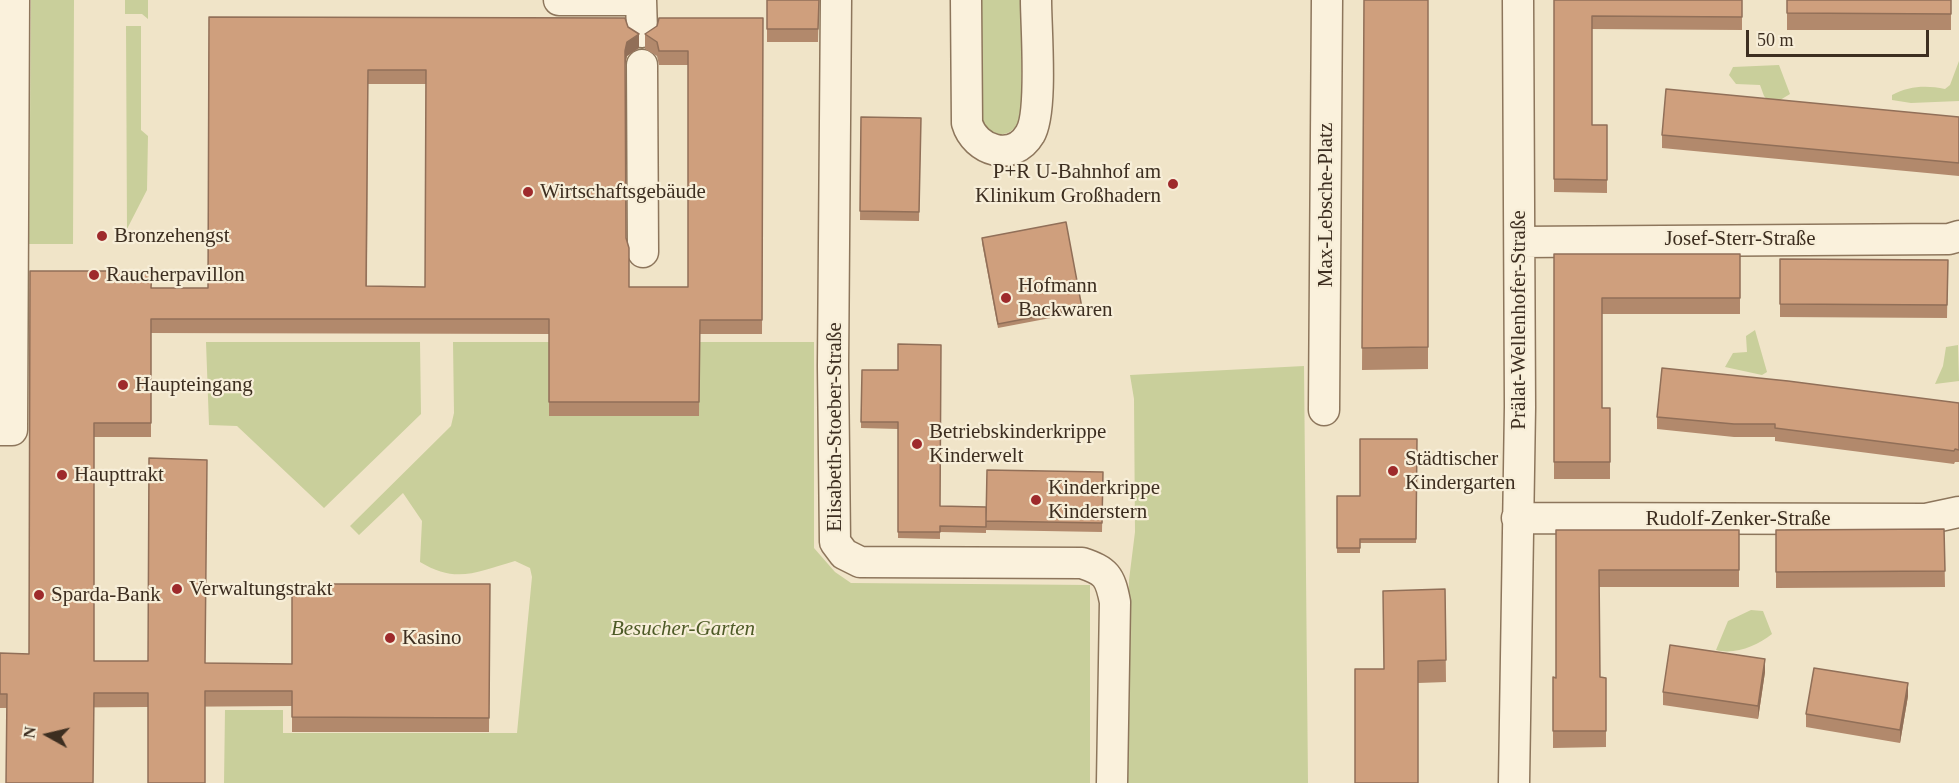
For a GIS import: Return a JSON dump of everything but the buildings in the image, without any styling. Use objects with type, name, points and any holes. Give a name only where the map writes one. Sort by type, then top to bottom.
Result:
[{"type":"street","points":[[0,430],[12,430],[6,45],[14,0]]},
{"type":"street","points":[[559,0],[633,0]]},
{"type":"street","points":[[641,0],[642,32]]},
{"type":"street","name":"Elisabeth-Stoeber-Straße","points":[[836,0],[833,366],[835,542],[844,554],[860,562],[1082,563],[1101,570],[1112,583],[1115,602],[1112,783]]},
{"type":"street","points":[[966,0],[967,123],[974,139],[996,151],[1009,150],[1025,141],[1031,133],[1035,120],[1036,0]]},
{"type":"street","name":"Max-Lebsche-Platz","points":[[1324,410],[1327,0]]},
{"type":"street","name":"Prälat-Wellenhofer-Straße","points":[[1514,783],[1520,242],[1518,0]]},
{"type":"street","points":[[642,65],[643,252]]},
{"type":"street","name":"Josef-Sterr-Straße","points":[[1520,242],[1949,239],[1959,236]]},
{"type":"street","name":"Rudolf-Zenker-Straße","points":[[1517,518],[1926,519],[1959,512]]},
{"type":"green space","points":[[31,0],[74,0],[73,244],[29,244]]},
{"type":"green space","points":[[125,0],[148,0],[148,19],[142,14],[125,14]]},
{"type":"green space","points":[[979,0],[1022,0],[1021,118],[1013,129],[1003,134],[992,132],[981,124]]},
{"type":"green space","points":[[126,26],[141,26],[141,130],[148,136],[147,190],[127,229]]},
{"type":"green space","points":[[1959,61],[1959,101],[1911,103],[1892,100],[1892,95],[1911,88],[1945,89],[1950,85]]},
{"type":"green space","points":[[1779,65],[1790,94],[1772,105],[1764,96],[1760,85],[1736,84],[1729,75],[1733,67]]},
{"type":"green space","points":[[1755,330],[1767,372],[1762,375],[1725,367],[1733,353],[1747,352],[1746,336]]},
{"type":"green space","points":[[206,342],[420,342],[421,414],[324,508],[237,426],[209,425]]},
{"type":"green space","name":"Besucher-Garten","points":[[453,342],[814,342],[814,548],[835,572],[851,583],[1090,585],[1090,783],[224,783],[225,710],[283,710],[283,733],[517,733],[532,577],[530,568],[515,561],[478,572],[456,574],[433,569],[420,562],[422,521],[403,493],[359,535],[350,526],[451,426],[454,413]]},
{"type":"green space","points":[[1958,345],[1959,381],[1935,384],[1943,366],[1946,347]]},
{"type":"green space","points":[[1304,366],[1308,783],[1125,783],[1129,580],[1135,532],[1134,399],[1130,375]]},
{"type":"green space","points":[[1751,610],[1763,611],[1772,634],[1760,642],[1738,650],[1716,650],[1728,621]]},
{"type":"place","name":"P+R U-Bahnhof am Klinikum Großhadern","points":[[1173,184]]},
{"type":"place","name":"Wirtschaftsgebäude","points":[[528,192]]},
{"type":"place","name":"Bronzehengst","points":[[102,236]]},
{"type":"place","name":"Raucherpavillon","points":[[94,275]]},
{"type":"place","name":"Hofmann Backwaren","points":[[1006,298]]},
{"type":"place","name":"Haupteingang","points":[[123,385]]},
{"type":"place","name":"Betriebskinderkrippe Kinderwelt","points":[[917,444]]},
{"type":"place","name":"Städtischer Kindergarten","points":[[1393,471]]},
{"type":"place","name":"Haupttrakt","points":[[62,475]]},
{"type":"place","name":"Kinderkrippe Kinderstern","points":[[1036,500]]},
{"type":"place","name":"Verwaltungstrakt","points":[[177,589]]},
{"type":"place","name":"Sparda-Bank","points":[[39,595]]},
{"type":"place","name":"Kasino","points":[[390,638]]}]
